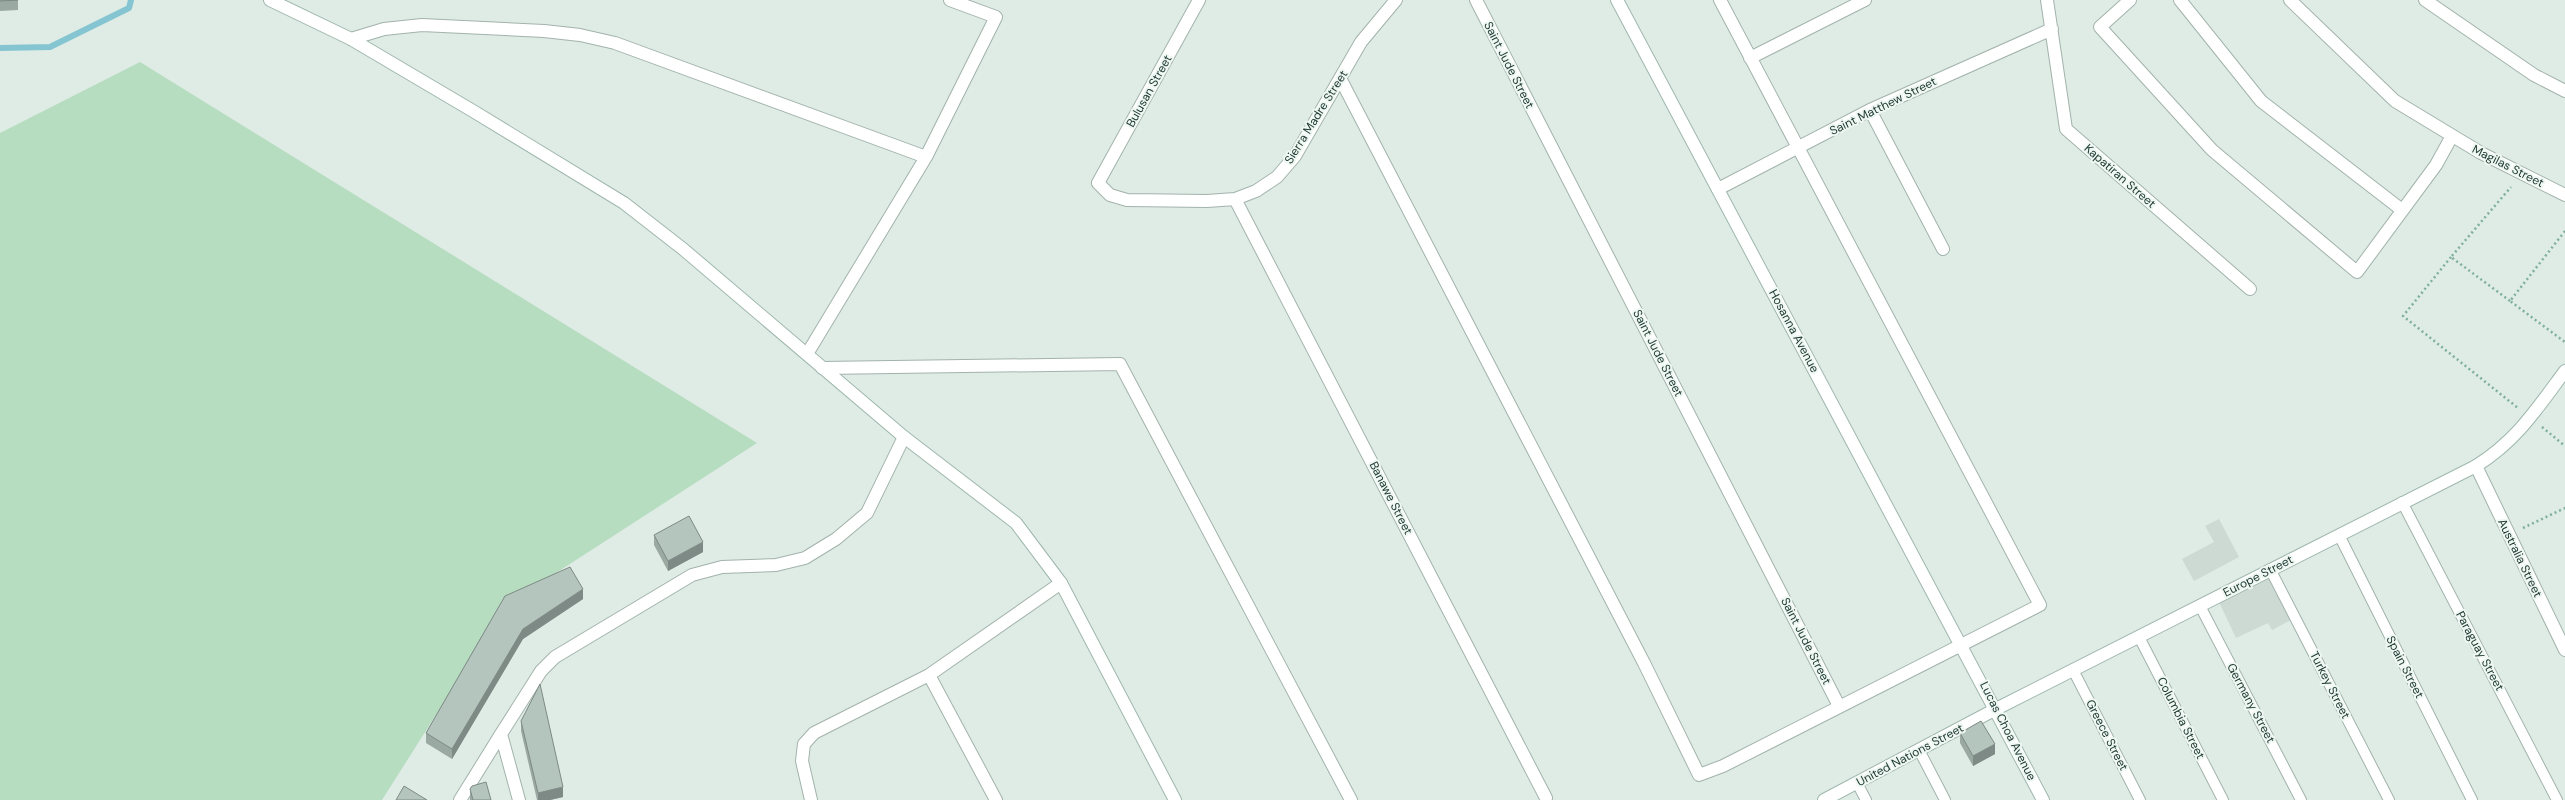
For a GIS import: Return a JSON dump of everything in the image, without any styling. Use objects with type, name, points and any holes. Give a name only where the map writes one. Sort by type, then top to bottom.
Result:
[{"type":"street","points":[[270,0],[350,39],[473,110],[624,203],[683,249],[904,437],[1016,524],[1061,583],[1175,800]]},
{"type":"street","points":[[807,354],[926,158],[996,17],[950,0]]},
{"type":"street","name":"Bulusan Street","points":[[1098,182],[1199,0]]},
{"type":"street","name":"Sierra Madre Street","points":[[1098,182],[1110,195],[1127,200],[1207,201],[1235,198],[1256,191],[1277,177],[1295,156],[1341,80],[1361,42],[1396,0]]},
{"type":"street","name":"Saint Jude Street","points":[[1476,0],[1839,706]]},
{"type":"street","name":"Hosanna Avenue","points":[[1617,0],[1972,662]]},
{"type":"street","points":[[1341,80],[1699,775],[1723,766],[1961,643],[2040,605],[1720,0]]},
{"type":"street","points":[[1750,58],[1865,0]]},
{"type":"street","name":"Kapatiran Street","points":[[2047,0],[2066,129],[2250,289]]},
{"type":"street","points":[[2130,0],[2100,27],[2212,150],[2357,272],[2436,165],[2452,136]]},
{"type":"street","points":[[2180,0],[2261,101],[2402,210]]},
{"type":"street","name":"Magilas Street","points":[[2290,0],[2395,101],[2452,136],[2521,174],[2565,194]]},
{"type":"street","points":[[2425,0],[2534,75],[2565,91]]},
{"type":"street","points":[[350,39],[384,29],[422,25],[544,30],[580,35],[614,43],[926,158]]},
{"type":"street","name":"Saint Matthew Street","points":[[1718,189],[1870,110],[2052,29]]},
{"type":"street","points":[[1870,110],[1943,249]]},
{"type":"street","name":"Banawe Street","points":[[1235,198],[1546,798]]},
{"type":"street","points":[[822,368],[1120,364],[1351,800]]},
{"type":"street","name":"Europe Street","points":[[1996,709],[2402,502],[2476,466],[2516,436],[2565,371]]},
{"type":"street","points":[[460,800],[541,671],[555,657],[692,575],[722,567],[776,564],[806,558],[836,539],[867,513],[904,437]]},
{"type":"street","name":"Australia Street","points":[[2476,466],[2508,535],[2565,650]]},
{"type":"street","points":[[811,800],[802,761],[804,744],[814,733],[929,675],[1061,583]]},
{"type":"street","name":"Lucas Choa Avenue","points":[[1972,662],[2043,800]]},
{"type":"street","points":[[929,675],[996,800]]},
{"type":"street","name":"United Nations Street","points":[[1824,800],[1996,709]]},
{"type":"street","points":[[502,734],[519,800]]},
{"type":"lane","name":"Paraguay Street","points":[[2402,502],[2557,800]]},
{"type":"lane","name":"Spain Street","points":[[2339,535],[2472,800]]},
{"type":"lane","name":"Turkey Street","points":[[2270,569],[2389,800]]},
{"type":"lane","name":"Germany Street","points":[[2200,606],[2301,800]]},
{"type":"lane","name":"Columbia Street","points":[[2139,637],[2223,800]]},
{"type":"lane","name":"Greece Street","points":[[2073,670],[2140,800]]},
{"type":"lane","points":[[1919,750],[1945,800]]},
{"type":"lane","points":[[1858,783],[1866,800]]},
{"type":"path","points":[[2521,174],[2403,316],[2531,417],[2565,446]]},
{"type":"path","points":[[2510,301],[2565,231]]},
{"type":"path","points":[[2451,257],[2565,342]]},
{"type":"path","points":[[2508,535],[2565,508]]},
{"type":"shaded area","points":[[2219,519],[2239,557],[2194,581],[2182,559],[2214,542],[2205,526]]},
{"type":"shaded area","points":[[2272,576],[2293,619],[2272,630],[2268,623],[2236,638],[2219,602]]},
{"type":"green space","points":[[140,62],[757,443],[505,606],[382,800],[0,800],[0,133]]},
{"type":"building","points":[[689,516],[703,542],[668,561],[654,535]]},
{"type":"building","points":[[570,567],[583,589],[523,629],[452,749],[426,733],[505,596]]},
{"type":"building","points":[[540,684],[563,787],[538,793],[521,721]]},
{"type":"building","points":[[1981,721],[1995,744],[1973,756],[1960,733]]},
{"type":"building","points":[[486,782],[491,800],[473,800],[470,789],[472,786]]},
{"type":"building","points":[[404,786],[427,800],[396,800]]},
{"type":"waterway","points":[[0,48],[50,47],[129,8],[131,0]]}]
